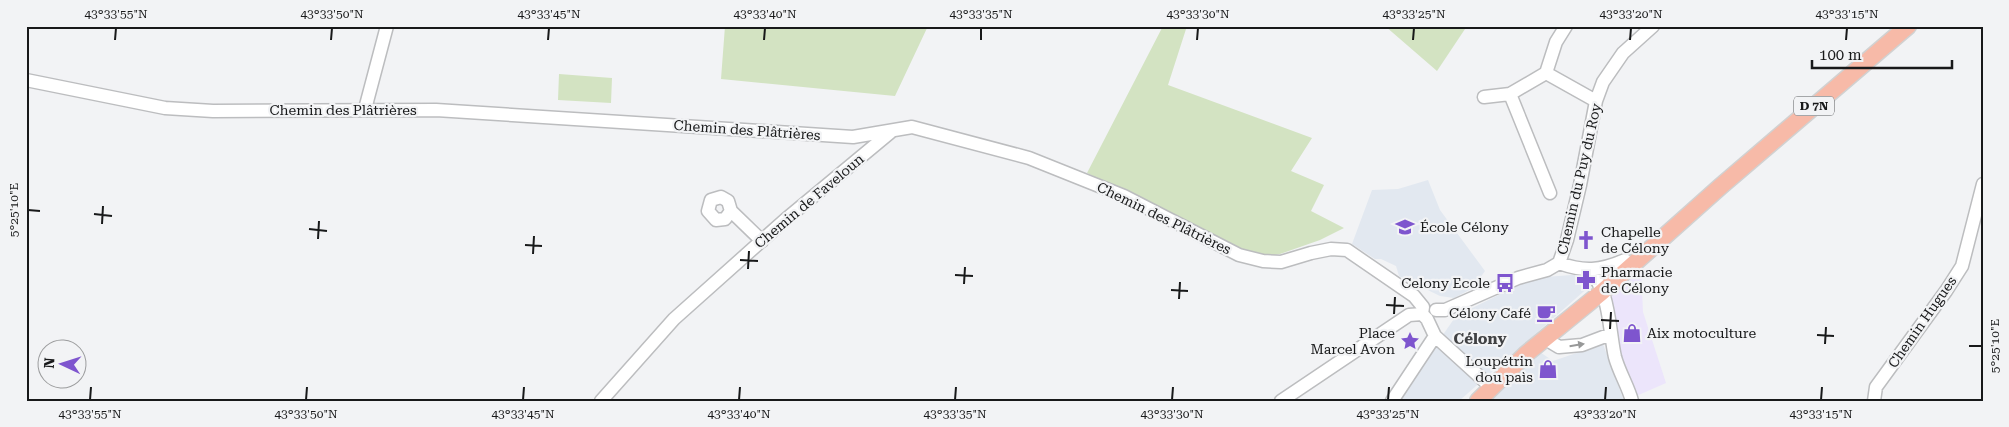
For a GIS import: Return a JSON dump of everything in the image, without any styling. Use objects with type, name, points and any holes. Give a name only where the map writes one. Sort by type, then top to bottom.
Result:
[{"type":"main road","name":"D 7N","points":[[1468,401],[1508,370],[1600,288],[1908,26]]},
{"type":"main road","name":"D 7N","points":[[1478,401],[1488,385],[1518,350],[1600,288],[1625,260],[1721,186]]},
{"type":"street","points":[[365,109],[387,26]]},
{"type":"street","points":[[1484,97],[1510,94],[1546,73],[1556,42],[1566,26]]},
{"type":"street","name":"Chemin du Puy du Roy","points":[[1559,263],[1565,248],[1580,185],[1596,101],[1603,82],[1623,53],[1653,26]]},
{"type":"street","points":[[1546,73],[1596,101]]},
{"type":"street","name":"Chemin des Plâtrières","points":[[26,80],[165,108],[213,111],[436,110],[853,137],[912,127],[1029,158],[1124,196],[1240,256],[1263,261],[1281,262],[1331,249],[1346,250],[1414,296],[1427,312]]},
{"type":"street","points":[[1510,94],[1550,193]]},
{"type":"street","name":"Chemin de Faveloun","points":[[602,401],[674,319],[892,130]]},
{"type":"street","name":"Chemin Hugues","points":[[1875,400],[1876,387],[1962,266],[1983,184]]},
{"type":"street","points":[[731,211],[762,241]]},
{"type":"street","points":[[1586,270],[1613,265],[1625,260]]},
{"type":"street","points":[[1281,401],[1409,315],[1445,310],[1518,278],[1547,270],[1559,263],[1586,270],[1594,276],[1606,303],[1616,359],[1632,401]]},
{"type":"street","points":[[1427,312],[1435,336],[1488,385]]},
{"type":"street","points":[[1544,338],[1559,347],[1582,345],[1611,334]]},
{"type":"street","points":[[1392,401],[1435,336]]},
{"type":"shaded area","name":"École Célony","points":[[1428,180],[1440,210],[1485,271],[1473,288],[1454,298],[1440,296],[1399,276],[1396,266],[1381,259],[1375,259],[1352,244],[1372,190],[1398,189]]},
{"type":"shaded area","points":[[1641,268],[1643,312],[1666,383],[1634,397],[1616,340],[1608,297]]},
{"type":"shaded area","points":[[1584,274],[1591,285],[1459,401],[1397,401],[1456,316],[1533,278]]},
{"type":"shaded area","points":[[1603,344],[1624,401],[1491,401],[1537,350],[1553,361]]},
{"type":"green space","points":[[725,26],[928,26],[895,96],[721,79]]},
{"type":"green space","points":[[1163,26],[1187,26],[1168,85],[1312,138],[1291,171],[1324,185],[1311,211],[1344,228],[1320,240],[1266,257],[1244,251],[1087,173]]},
{"type":"green space","points":[[1385,26],[1467,26],[1437,71]]},
{"type":"green space","points":[[559,74],[612,78],[611,103],[558,100]]},
{"type":"place","name":"École Célony","points":[[1405,227]]},
{"type":"place","name":"Chapelle de Célony","points":[[1586,240]]},
{"type":"place","name":"Pharmacie de Célony","points":[[1586,280]]},
{"type":"place","name":"Celony Ecole","points":[[1505,283]]},
{"type":"place","name":"Célony Café","points":[[1546,313]]},
{"type":"place","name":"Aix motoculture","points":[[1632,333]]},
{"type":"place","name":"Place Marcel Avon","points":[[1410,341]]},
{"type":"place","name":"Loupétrin dou paìs","points":[[1548,369]]},
{"type":"district","name":"Célony","points":[[1480,339]]}]
